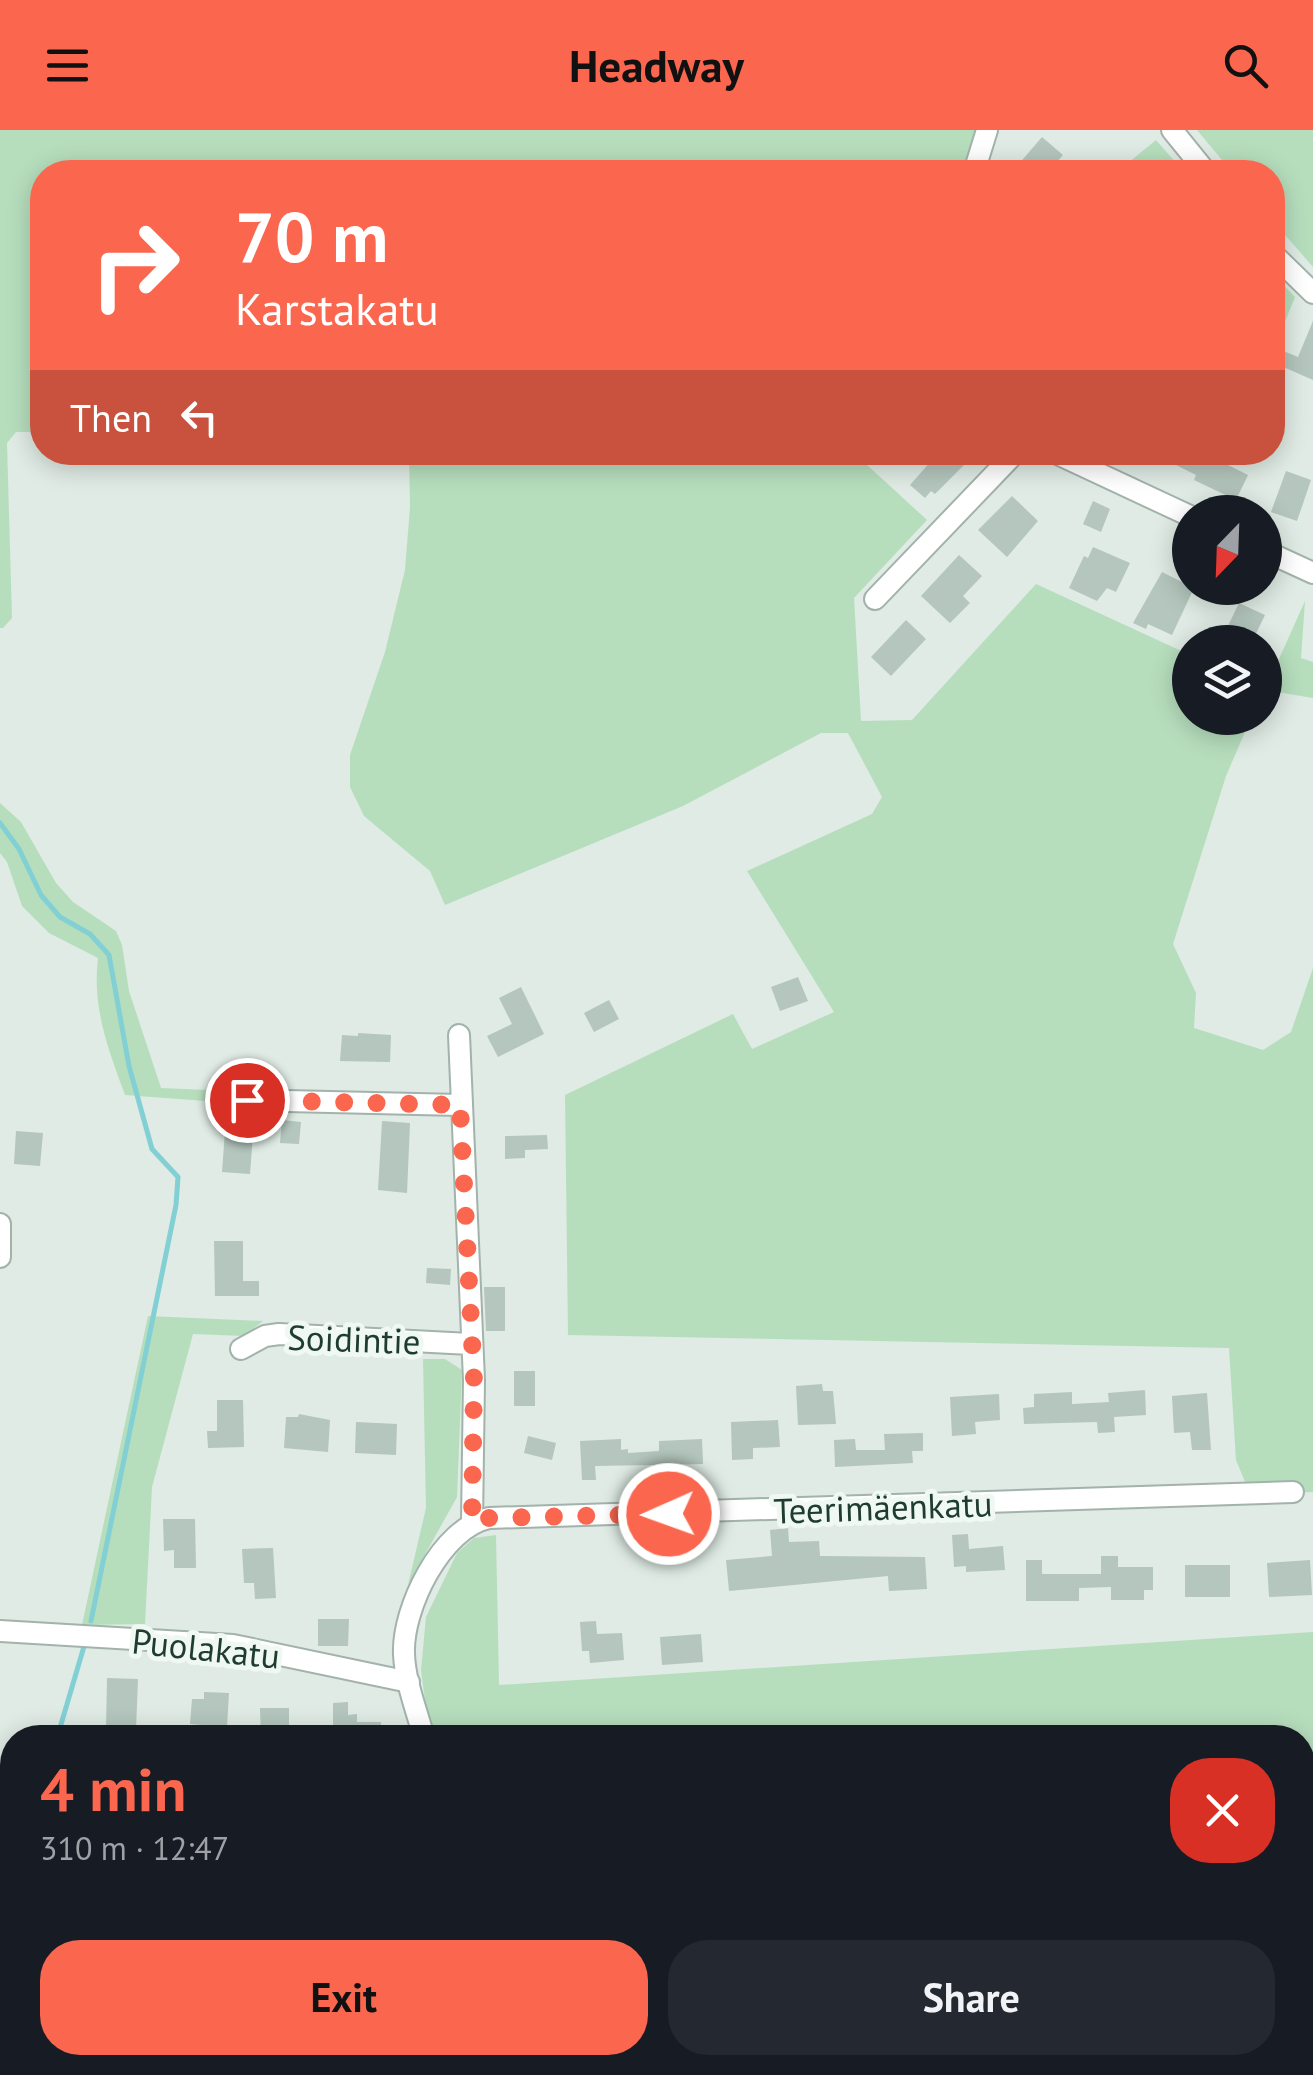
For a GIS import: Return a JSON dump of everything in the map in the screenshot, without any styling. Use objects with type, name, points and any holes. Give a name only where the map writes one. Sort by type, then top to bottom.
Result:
[{"type":"street","points":[[978,160],[987,130]]},
{"type":"street","points":[[1172,130],[1196,160]]},
{"type":"street","points":[[1285,267],[1313,294]]},
{"type":"street","points":[[875,599],[1004,465]]},
{"type":"street","points":[[1082,465],[1172,508]]},
{"type":"street","points":[[1282,559],[1313,573]]},
{"type":"street","points":[[421,1725],[404,1658],[410,1611],[448,1544],[472,1522],[474,1424],[459,1035]]},
{"type":"street","points":[[247,1100],[460,1105]]},
{"type":"street","points":[[0,1224],[0,1257]]},
{"type":"street","name":"Soidintie","points":[[241,1349],[279,1334],[470,1344]]},
{"type":"street","name":"Teerimäenkatu","points":[[472,1522],[489,1518],[1293,1492]]},
{"type":"street","name":"Puolakatu","points":[[0,1631],[233,1645],[409,1682]]},
{"type":"green space","points":[[0,130],[977,130],[970,160],[30,160],[30,432],[16,432],[7,443],[12,618],[0,628]]},
{"type":"green space","points":[[1197,130],[1313,130],[1313,267],[1285,235],[1285,160],[1222,160]]},
{"type":"green space","points":[[1156,140],[1174,160],[1132,160]]},
{"type":"green space","points":[[1285,287],[1295,297],[1285,322]]},
{"type":"green space","points":[[409,465],[867,465],[927,520],[854,598],[861,721],[912,720],[1036,584],[1172,647],[1172,735],[1244,735],[1226,776],[1173,944],[1196,993],[1194,1028],[1263,1050],[1291,1032],[1313,968],[1313,1492],[1250,1494],[1236,1460],[1229,1348],[568,1335],[565,1095],[733,1014],[752,1049],[834,1012],[747,871],[872,814],[882,797],[848,733],[821,733],[683,806],[445,905],[430,871],[364,816],[350,787],[350,755],[385,652],[405,570]]},
{"type":"green space","points":[[1305,601],[1301,658],[1313,662],[1313,698],[1282,693],[1282,652]]},
{"type":"green space","points":[[0,803],[21,822],[56,883],[73,902],[116,931],[129,991],[161,1088],[233,1091],[233,1103],[125,1095],[99,1011],[98,958],[49,933],[22,906],[7,862],[0,853]]},
{"type":"green space","points":[[148,1316],[263,1321],[244,1336],[193,1334],[152,1487],[145,1624],[82,1625]]},
{"type":"green space","points":[[423,1359],[445,1359],[462,1370],[457,1497],[408,1585],[426,1508]]},
{"type":"green space","points":[[496,1535],[499,1685],[1313,1632],[1313,1725],[428,1725],[421,1670],[426,1617],[457,1553],[474,1538]]},
{"type":"building","points":[[1042,137],[1063,155],[1059,160],[1022,160]]},
{"type":"building","points":[[1313,321],[1313,380],[1285,368],[1285,352],[1298,357]]},
{"type":"building","points":[[928,465],[964,465],[935,494],[931,491],[925,498],[910,485]]},
{"type":"building","points":[[1176,465],[1228,465],[1248,475],[1238,495],[1226,495],[1194,480],[1196,475]]},
{"type":"building","points":[[1286,471],[1311,480],[1297,521],[1282,516],[1282,495],[1277,495]]},
{"type":"building","points":[[1012,496],[1038,521],[1007,557],[978,530]]},
{"type":"building","points":[[1093,501],[1110,509],[1101,532],[1083,524]]},
{"type":"building","points":[[1093,547],[1130,563],[1116,592],[1107,588],[1097,601],[1069,588],[1084,556],[1088,558]]},
{"type":"building","points":[[959,555],[982,576],[963,596],[970,603],[950,623],[921,596]]},
{"type":"building","points":[[1162,572],[1172,577],[1172,605],[1186,605],[1177,625],[1172,625],[1172,635],[1148,624],[1146,629],[1133,623]]},
{"type":"building","points":[[1238,605],[1265,615],[1260,625],[1228,625]]},
{"type":"building","points":[[906,620],[926,639],[891,676],[871,657]]},
{"type":"building","points":[[798,977],[808,1001],[780,1011],[771,987]]},
{"type":"building","points":[[521,987],[544,1034],[498,1057],[487,1036],[512,1024],[499,998]]},
{"type":"building","points":[[609,1000],[619,1019],[594,1032],[584,1013]]},
{"type":"building","points":[[342,1035],[391,1035],[390,1062],[340,1061]]},
{"type":"building","points":[[226,1117],[254,1120],[250,1174],[222,1172]]},
{"type":"building","points":[[282,1120],[301,1122],[299,1144],[280,1143]]},
{"type":"building","points":[[382,1121],[410,1123],[407,1193],[378,1190]]},
{"type":"building","points":[[16,1131],[43,1133],[40,1166],[14,1164]]},
{"type":"building","points":[[547,1135],[548,1149],[525,1150],[525,1158],[505,1159],[505,1136]]},
{"type":"building","points":[[214,1241],[243,1241],[243,1281],[259,1281],[259,1296],[215,1296]]},
{"type":"building","points":[[427,1268],[451,1269],[450,1285],[426,1283]]},
{"type":"building","points":[[484,1287],[505,1287],[505,1331],[486,1331]]},
{"type":"building","points":[[514,1371],[535,1371],[535,1406],[514,1406]]},
{"type":"building","points":[[822,1384],[823,1391],[833,1391],[836,1424],[798,1425],[796,1386]]},
{"type":"building","points":[[1145,1390],[1146,1415],[1114,1417],[1115,1432],[1098,1433],[1097,1422],[1024,1424],[1023,1408],[1034,1407],[1034,1394],[1072,1392],[1072,1404],[1109,1402],[1108,1393]]},
{"type":"building","points":[[1207,1393],[1211,1450],[1192,1450],[1190,1432],[1174,1433],[1172,1396]]},
{"type":"building","points":[[999,1394],[1000,1420],[975,1422],[976,1434],[952,1436],[950,1397]]},
{"type":"building","points":[[217,1400],[243,1400],[244,1447],[208,1448],[207,1431],[217,1431]]},
{"type":"building","points":[[299,1414],[330,1420],[328,1452],[284,1448],[286,1417]]},
{"type":"building","points":[[778,1420],[780,1447],[753,1448],[753,1459],[732,1460],[731,1422]]},
{"type":"building","points":[[356,1422],[397,1424],[396,1455],[355,1453]]},
{"type":"building","points":[[923,1433],[923,1451],[912,1451],[913,1463],[835,1467],[834,1440],[855,1439],[856,1450],[885,1450],[884,1434]]},
{"type":"building","points":[[528,1436],[556,1443],[552,1460],[524,1453]]},
{"type":"building","points":[[621,1439],[621,1450],[628,1449],[628,1453],[659,1451],[659,1441],[702,1439],[703,1464],[667,1465],[668,1480],[654,1481],[653,1465],[595,1466],[596,1480],[582,1480],[580,1441]]},
{"type":"building","points":[[163,1519],[195,1519],[196,1568],[174,1568],[174,1550],[164,1551]]},
{"type":"building","points":[[788,1528],[789,1542],[819,1541],[820,1556],[925,1557],[927,1589],[889,1591],[888,1576],[729,1591],[726,1560],[772,1556],[770,1530]]},
{"type":"building","points":[[968,1534],[969,1549],[1003,1546],[1005,1570],[966,1572],[966,1566],[954,1567],[952,1535]]},
{"type":"building","points":[[273,1548],[276,1598],[255,1599],[254,1583],[244,1583],[242,1549]]},
{"type":"building","points":[[1101,1556],[1118,1556],[1118,1567],[1153,1567],[1153,1590],[1144,1590],[1144,1600],[1111,1600],[1111,1587],[1079,1588],[1079,1601],[1026,1601],[1026,1560],[1042,1560],[1042,1574],[1101,1574]]},
{"type":"building","points":[[1310,1560],[1312,1595],[1269,1597],[1267,1563]]},
{"type":"building","points":[[1185,1565],[1230,1565],[1230,1597],[1185,1597]]},
{"type":"building","points":[[318,1619],[349,1619],[348,1646],[318,1646]]},
{"type":"building","points":[[596,1621],[597,1634],[622,1633],[624,1660],[590,1663],[589,1651],[582,1651],[580,1622]]},
{"type":"building","points":[[701,1634],[703,1662],[662,1665],[660,1637]]},
{"type":"building","points":[[107,1678],[138,1679],[136,1725],[106,1725]]},
{"type":"building","points":[[204,1692],[229,1693],[227,1725],[190,1724],[192,1699],[204,1699]]},
{"type":"building","points":[[348,1702],[348,1715],[357,1714],[357,1722],[381,1725],[333,1725],[333,1703]]},
{"type":"building","points":[[260,1708],[289,1708],[289,1725],[261,1725]]},
{"type":"waterway","points":[[0,823],[19,849],[41,895],[60,917],[90,934],[109,955],[129,1066],[152,1149],[178,1177],[176,1205],[91,1621]]},
{"type":"waterway","points":[[61,1725],[85,1643]]},
{"type":"route","points":[[247,1100],[460,1105],[474,1380],[472,1522],[489,1518],[669,1514]]}]
